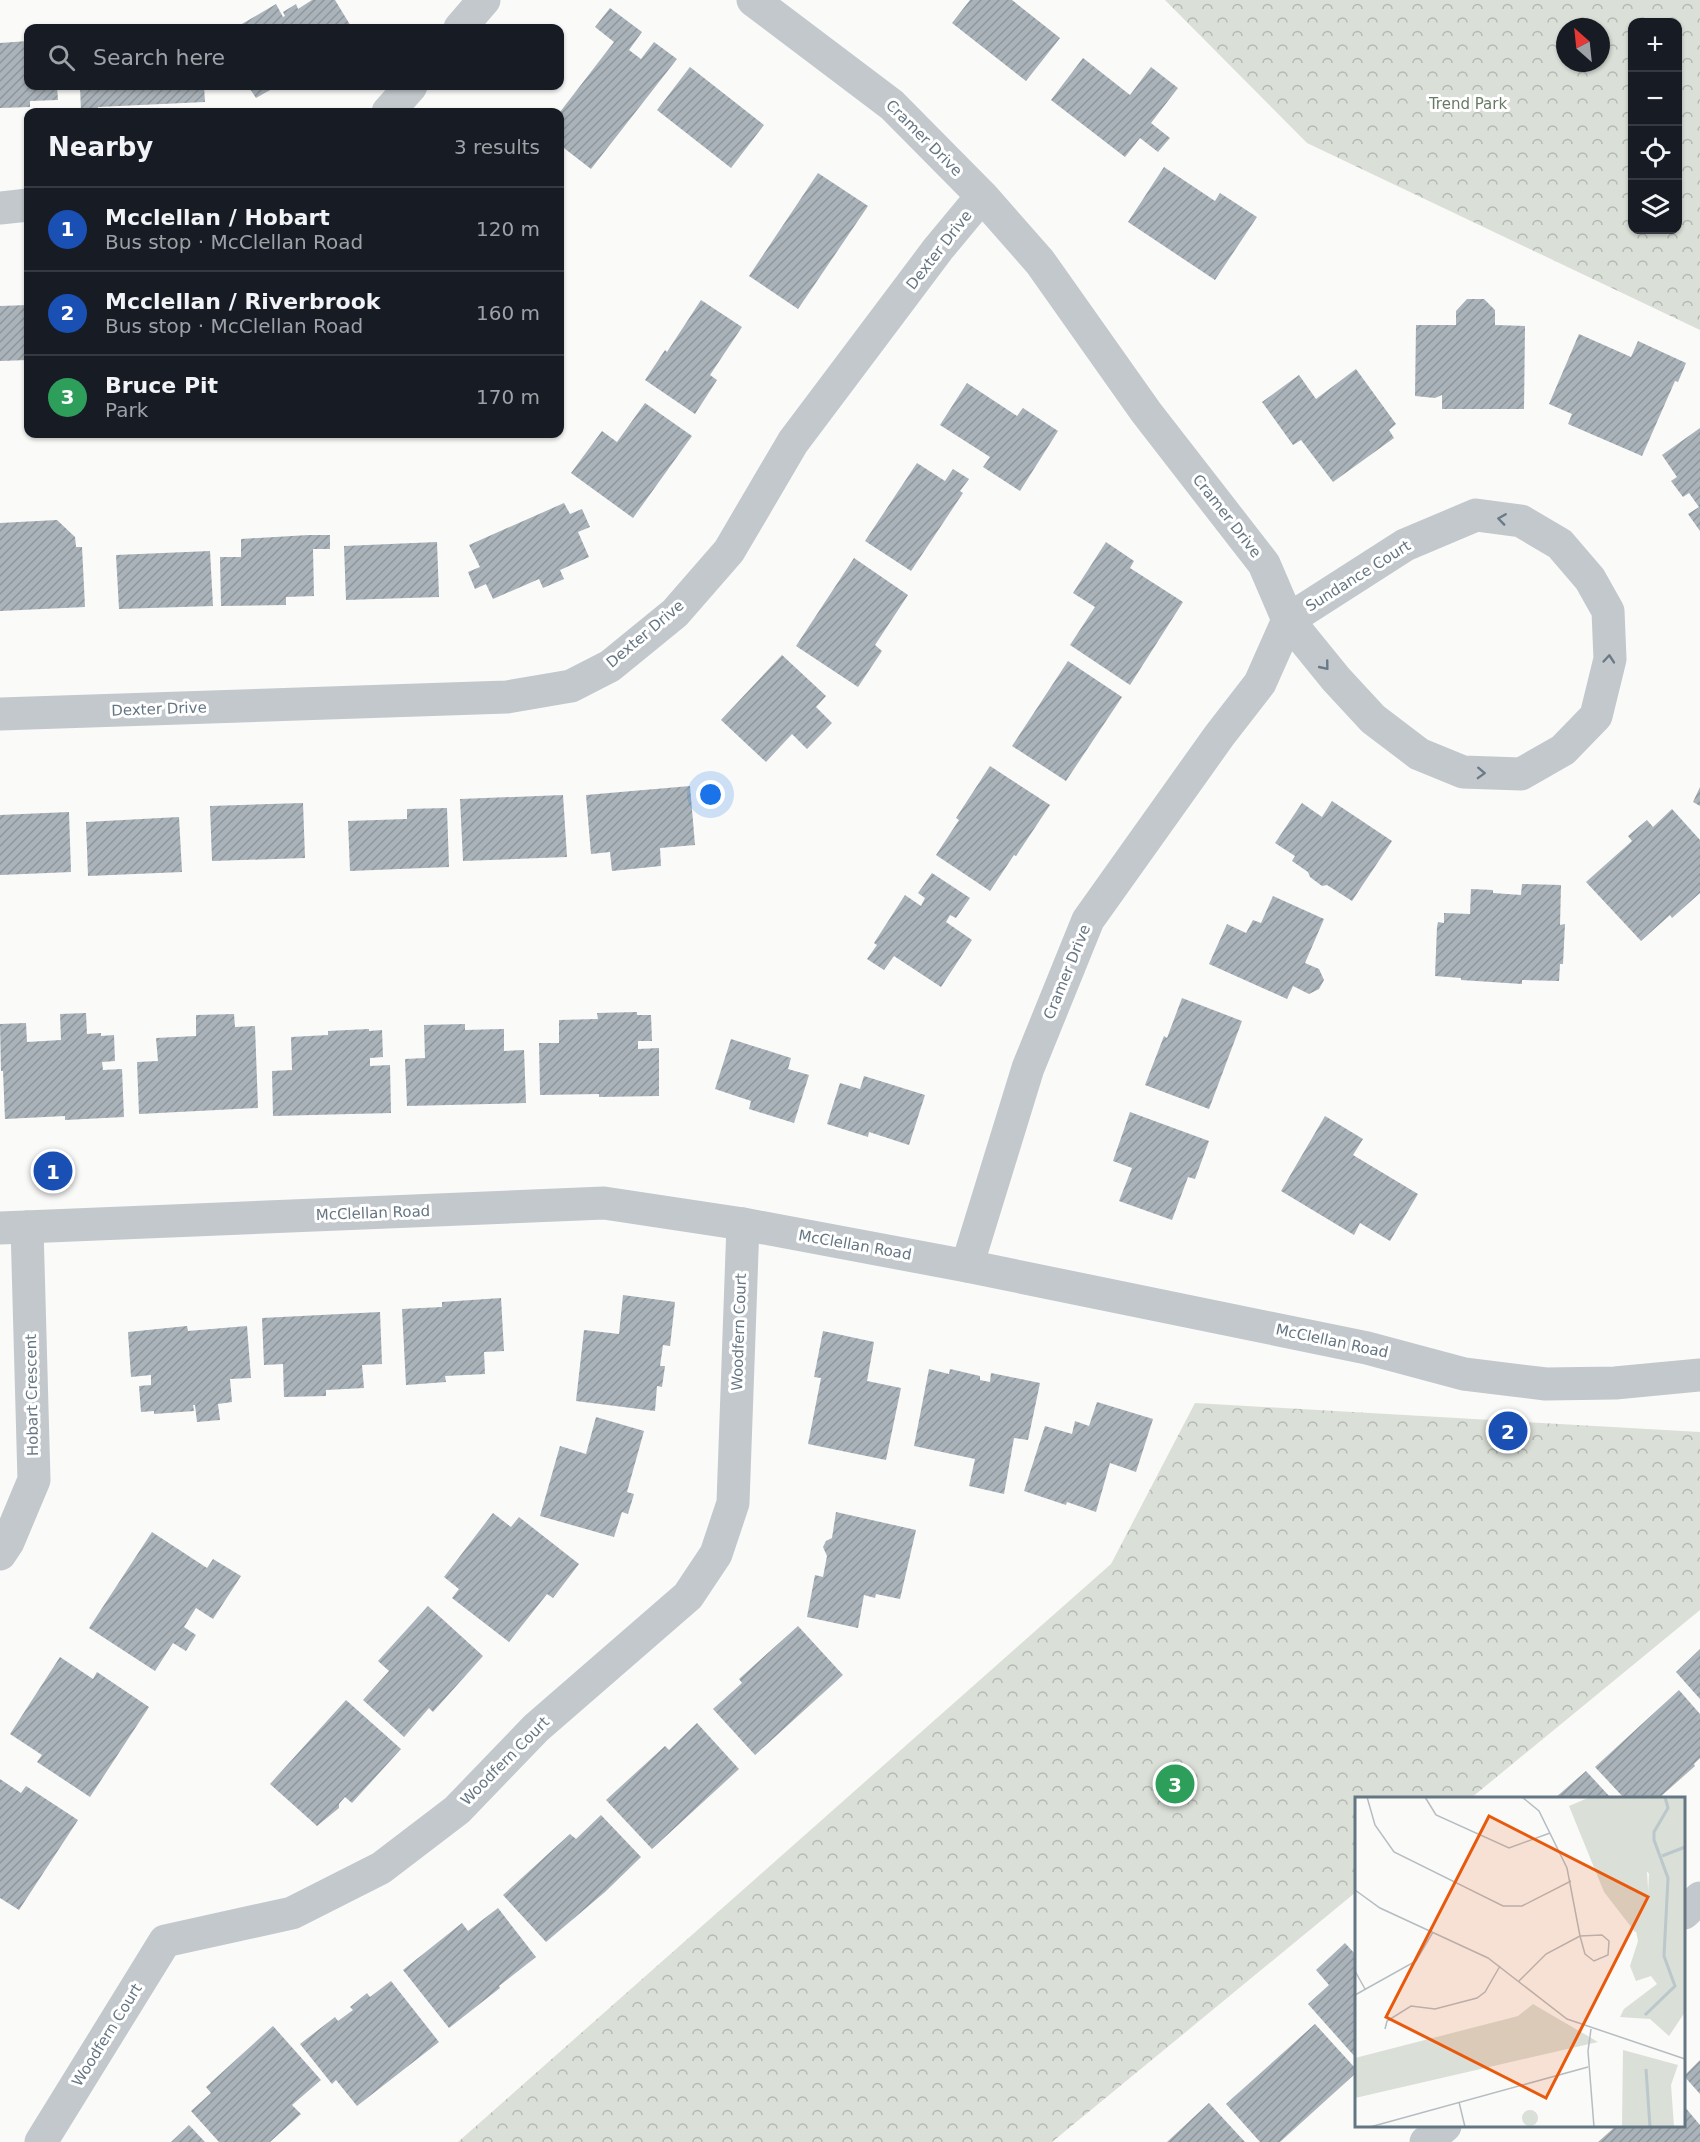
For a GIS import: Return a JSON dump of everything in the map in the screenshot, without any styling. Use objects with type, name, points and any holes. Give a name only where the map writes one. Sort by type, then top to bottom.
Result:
[{"type":"street","points":[[463,24],[484,0]]},
{"type":"street","name":"Cramer Drive","points":[[753,0],[892,105],[982,196],[1040,262],[1146,412],[1264,564],[1288,620],[1260,683],[1219,736],[1088,920],[1028,1068],[967,1266]]},
{"type":"street","points":[[392,108],[407,90]]},
{"type":"street","name":"Dexter Drive","points":[[0,714],[507,697],[571,686],[610,666],[675,613],[729,551],[793,442],[938,249],[982,196]]},
{"type":"street","points":[[0,208],[24,205]]},
{"type":"street","name":"Sundance Court","points":[[1476,515],[1521,521],[1560,544],[1590,579],[1608,611],[1610,659],[1596,716],[1563,750],[1521,774],[1462,772],[1419,754],[1373,719],[1336,679],[1288,620],[1405,545],[1476,515]]},
{"type":"street","name":"McClellan Road","points":[[14,1228],[604,1203],[743,1224],[967,1266],[1367,1348],[1464,1374],[1546,1383],[1615,1383],[1700,1375]]},
{"type":"street","name":"Woodfern Court","points":[[41,2142],[165,1941],[292,1913],[381,1868],[457,1810],[536,1728],[688,1596],[716,1554],[733,1503],[743,1224]]},
{"type":"street","name":"Hobart Crescent","points":[[0,1554],[8,1542],[34,1480],[14,1228]]},
{"type":"street","points":[[1685,1911],[1700,1898]]},
{"type":"street","points":[[1426,2142],[1444,2127]]},
{"type":"green space","name":"Trend Park","points":[[1165,0],[1700,0],[1700,330],[1307,143]]},
{"type":"green space","points":[[1195,1403],[1700,1432],[1700,1610],[1472,1797],[1355,1797],[1355,1893],[1052,2142],[458,2142],[1111,1564]]},
{"type":"building","points":[[312,0],[335,0],[350,24],[242,24],[276,4],[283,17],[285,16],[283,12],[296,4],[298,9]]},
{"type":"building","points":[[970,0],[1012,0],[1060,38],[1026,81],[952,23]]},
{"type":"building","points":[[610,8],[642,32],[629,50],[641,59],[654,42],[677,59],[591,169],[564,148],[563,108],[614,42],[595,27]]},
{"type":"building","points":[[24,41],[24,90],[57,90],[58,100],[30,101],[30,107],[0,108],[0,43]]},
{"type":"building","points":[[1083,58],[1130,95],[1151,67],[1178,88],[1151,123],[1170,138],[1158,152],[1140,138],[1125,157],[1051,100]]},
{"type":"building","points":[[690,67],[764,125],[731,168],[657,110]]},
{"type":"building","points":[[80,90],[204,90],[205,102],[81,108]]},
{"type":"building","points":[[251,90],[270,90],[256,98]]},
{"type":"building","points":[[1164,167],[1215,201],[1220,193],[1257,217],[1215,280],[1128,222]]},
{"type":"building","points":[[818,173],[868,206],[798,309],[749,276]]},
{"type":"building","points":[[1467,299],[1484,299],[1495,310],[1495,325],[1525,326],[1524,409],[1442,409],[1442,395],[1435,398],[1415,396],[1416,325],[1456,325],[1456,311]]},
{"type":"building","points":[[701,300],[742,327],[710,375],[717,380],[695,414],[645,380],[665,350],[667,352]]},
{"type":"building","points":[[24,305],[24,360],[0,361],[0,306]]},
{"type":"building","points":[[1579,334],[1631,357],[1638,341],[1686,363],[1678,382],[1675,381],[1642,456],[1568,424],[1572,414],[1549,404]]},
{"type":"building","points":[[1356,369],[1396,424],[1389,430],[1394,438],[1333,482],[1301,440],[1293,445],[1262,402],[1299,375],[1316,399]]},
{"type":"building","points":[[967,383],[1017,416],[1023,408],[1058,431],[1020,491],[983,467],[990,457],[940,425]]},
{"type":"building","points":[[645,403],[692,436],[633,518],[571,473],[602,431],[617,442]]},
{"type":"building","points":[[1700,428],[1700,531],[1688,514],[1699,507],[1689,493],[1683,497],[1671,481],[1677,477],[1662,455]]},
{"type":"building","points":[[917,463],[945,481],[953,469],[969,479],[960,491],[963,493],[911,571],[865,541]]},
{"type":"building","points":[[564,503],[570,514],[582,509],[590,527],[578,532],[589,557],[560,570],[564,579],[543,588],[539,579],[493,599],[486,584],[475,589],[468,572],[480,567],[469,545]]},
{"type":"building","points":[[57,520],[75,537],[76,547],[82,547],[85,607],[0,611],[0,523]]},
{"type":"building","points":[[330,535],[330,549],[313,549],[314,596],[286,597],[286,605],[221,606],[220,557],[241,557],[241,539]]},
{"type":"building","points":[[437,542],[439,597],[346,600],[344,546]]},
{"type":"building","points":[[1106,542],[1134,561],[1130,568],[1183,602],[1130,685],[1070,645],[1095,607],[1073,593]]},
{"type":"building","points":[[210,551],[213,606],[119,609],[116,555]]},
{"type":"building","points":[[854,558],[908,595],[875,645],[882,651],[858,687],[796,646]]},
{"type":"building","points":[[782,655],[826,696],[816,707],[832,723],[807,749],[792,734],[766,762],[721,720]]},
{"type":"building","points":[[1068,661],[1122,697],[1066,781],[1012,746]]},
{"type":"building","points":[[990,766],[1050,805],[990,891],[936,855],[959,820],[956,818]]},
{"type":"building","points":[[690,786],[695,845],[660,848],[661,866],[612,871],[610,852],[591,854],[586,795]]},
{"type":"building","points":[[1700,787],[1700,806],[1693,802]]},
{"type":"building","points":[[563,795],[567,857],[463,861],[460,799]]},
{"type":"building","points":[[1332,801],[1392,841],[1352,901],[1327,885],[1322,886],[1310,877],[1308,872],[1292,861],[1295,856],[1275,843],[1302,803],[1322,817]]},
{"type":"building","points":[[303,803],[305,858],[212,861],[210,806]]},
{"type":"building","points":[[447,808],[449,867],[350,871],[348,821],[407,819],[407,809]]},
{"type":"building","points":[[1672,809],[1700,840],[1700,893],[1672,918],[1670,915],[1641,941],[1586,882],[1632,841],[1628,836],[1647,820],[1653,827]]},
{"type":"building","points":[[69,812],[71,872],[0,875],[0,815]]},
{"type":"building","points":[[179,817],[182,872],[88,876],[86,822]]},
{"type":"building","points":[[932,873],[970,898],[956,918],[950,915],[946,922],[972,940],[941,987],[894,956],[884,970],[867,959],[877,945],[874,943],[905,895],[921,906],[925,898],[918,893]]},
{"type":"building","points":[[1522,884],[1561,885],[1560,925],[1565,924],[1563,964],[1560,964],[1559,981],[1522,980],[1522,984],[1435,976],[1437,927],[1438,922],[1444,923],[1444,913],[1470,914],[1471,889],[1521,895]]},
{"type":"building","points":[[1273,896],[1324,919],[1305,963],[1319,969],[1324,980],[1319,989],[1309,994],[1293,986],[1287,999],[1209,964],[1227,924],[1246,933],[1253,920],[1261,923]]},
{"type":"building","points":[[1182,998],[1242,1021],[1209,1109],[1145,1085],[1164,1036],[1167,1038]]},
{"type":"building","points":[[637,1012],[637,1015],[651,1015],[652,1041],[638,1041],[638,1049],[659,1048],[659,1096],[540,1095],[539,1043],[559,1043],[559,1020],[598,1019],[597,1013]]},
{"type":"building","points":[[86,1013],[87,1034],[114,1035],[115,1061],[102,1062],[103,1070],[122,1069],[124,1117],[65,1120],[65,1116],[5,1119],[0,1024],[26,1023],[27,1042],[61,1040],[60,1014]]},
{"type":"building","points":[[234,1014],[235,1027],[255,1026],[258,1108],[139,1114],[137,1062],[158,1061],[156,1038],[196,1036],[196,1015]]},
{"type":"building","points":[[465,1024],[465,1030],[504,1029],[504,1051],[524,1050],[526,1103],[407,1106],[405,1059],[425,1058],[424,1025]]},
{"type":"building","points":[[369,1029],[369,1031],[382,1030],[383,1057],[370,1058],[370,1066],[390,1065],[391,1113],[273,1116],[272,1071],[292,1070],[291,1037],[328,1035],[328,1031]]},
{"type":"building","points":[[731,1039],[791,1058],[788,1069],[809,1075],[794,1123],[749,1109],[751,1101],[715,1089]]},
{"type":"building","points":[[864,1076],[925,1095],[909,1145],[869,1132],[868,1137],[827,1124],[840,1083],[860,1089]]},
{"type":"building","points":[[1130,1112],[1209,1141],[1195,1179],[1188,1177],[1172,1220],[1119,1201],[1132,1168],[1113,1161]]},
{"type":"building","points":[[1325,1116],[1363,1139],[1353,1155],[1418,1194],[1390,1241],[1360,1223],[1354,1235],[1281,1191]]},
{"type":"building","points":[[623,1295],[675,1302],[670,1346],[663,1345],[660,1366],[665,1366],[662,1387],[657,1386],[655,1411],[576,1401],[584,1330],[619,1334]]},
{"type":"building","points":[[501,1298],[504,1351],[484,1352],[485,1374],[445,1376],[446,1382],[406,1385],[402,1309],[442,1307],[442,1302]]},
{"type":"building","points":[[380,1312],[382,1364],[362,1365],[364,1388],[326,1390],[326,1396],[284,1397],[283,1364],[264,1365],[262,1318]]},
{"type":"building","points":[[187,1326],[188,1331],[247,1326],[251,1378],[230,1379],[232,1402],[218,1404],[220,1420],[197,1422],[195,1405],[193,1405],[194,1411],[154,1414],[154,1411],[141,1412],[139,1386],[151,1385],[151,1375],[131,1377],[128,1332]]},
{"type":"building","points":[[823,1331],[874,1342],[867,1381],[901,1388],[886,1460],[808,1444],[821,1378],[814,1377]]},
{"type":"building","points":[[929,1369],[949,1374],[950,1369],[980,1376],[980,1380],[990,1382],[991,1373],[1040,1383],[1028,1440],[1014,1438],[1004,1494],[969,1486],[975,1459],[914,1446]]},
{"type":"building","points":[[1097,1402],[1153,1419],[1136,1472],[1110,1463],[1096,1512],[1024,1491],[1045,1426],[1072,1434],[1075,1421],[1089,1426]]},
{"type":"building","points":[[596,1417],[644,1431],[627,1492],[634,1494],[628,1514],[622,1512],[614,1537],[540,1516],[560,1446],[586,1454]]},
{"type":"building","points":[[836,1512],[916,1530],[900,1599],[876,1594],[875,1598],[864,1595],[858,1628],[807,1617],[815,1575],[823,1577],[827,1556],[823,1547],[826,1541],[832,1538]]},
{"type":"building","points":[[493,1513],[511,1527],[519,1517],[579,1564],[553,1598],[547,1594],[509,1642],[452,1598],[459,1589],[444,1577]]},
{"type":"building","points":[[152,1532],[207,1568],[213,1559],[241,1576],[213,1619],[196,1608],[184,1627],[196,1635],[186,1651],[173,1643],[155,1671],[89,1628]]},
{"type":"building","points":[[428,1606],[483,1656],[433,1712],[429,1708],[404,1737],[363,1700],[389,1671],[378,1661]]},
{"type":"building","points":[[798,1626],[843,1675],[755,1755],[713,1709],[742,1683],[739,1679]]},
{"type":"building","points":[[1700,1649],[1700,1699],[1676,1672]]},
{"type":"building","points":[[60,1657],[93,1679],[97,1672],[149,1707],[90,1797],[37,1762],[42,1755],[10,1734]]},
{"type":"building","points":[[1679,1690],[1700,1714],[1700,1758],[1694,1764],[1695,1766],[1660,1797],[1623,1797],[1595,1767]]},
{"type":"building","points":[[346,1700],[401,1749],[352,1803],[345,1797],[339,1804],[339,1808],[317,1826],[270,1784]]},
{"type":"building","points":[[697,1723],[739,1769],[652,1849],[606,1800],[665,1746],[669,1750]]},
{"type":"building","points":[[1586,1771],[1610,1797],[1556,1797]]},
{"type":"building","points":[[0,1779],[21,1793],[26,1786],[78,1820],[19,1910],[0,1898]]},
{"type":"building","points":[[601,1815],[641,1857],[605,1892],[546,1942],[503,1895],[570,1834],[576,1839]]},
{"type":"building","points":[[498,1908],[536,1957],[449,2028],[403,1970],[462,1923],[468,1931]]},
{"type":"building","points":[[1345,1943],[1355,1954],[1355,2057],[1308,2004],[1329,1985],[1316,1970]]},
{"type":"building","points":[[391,1981],[439,2042],[357,2106],[336,2080],[332,2084],[300,2044],[335,2017],[338,2021],[353,2010],[350,2007],[367,1993],[370,1997]]},
{"type":"building","points":[[1315,2024],[1355,2068],[1355,2074],[1280,2142],[1260,2142],[1226,2104]]},
{"type":"building","points":[[273,2026],[321,2080],[292,2105],[301,2114],[270,2142],[219,2142],[191,2111],[211,2093],[206,2087]]},
{"type":"building","points":[[1700,2060],[1700,2094],[1685,2077]]},
{"type":"building","points":[[1209,2103],[1245,2142],[1167,2142]]},
{"type":"building","points":[[1685,2107],[1700,2125],[1700,2142],[1598,2142],[1615,2127],[1685,2127]]},
{"type":"building","points":[[189,2125],[205,2142],[171,2142]]},
{"type":"place","name":"Mcclellan / Hobart","points":[[53,1171]]},
{"type":"place","name":"Mcclellan / Riverbrook","points":[[1508,1431]]},
{"type":"place","name":"Bruce Pit","points":[[1175,1784]]}]
